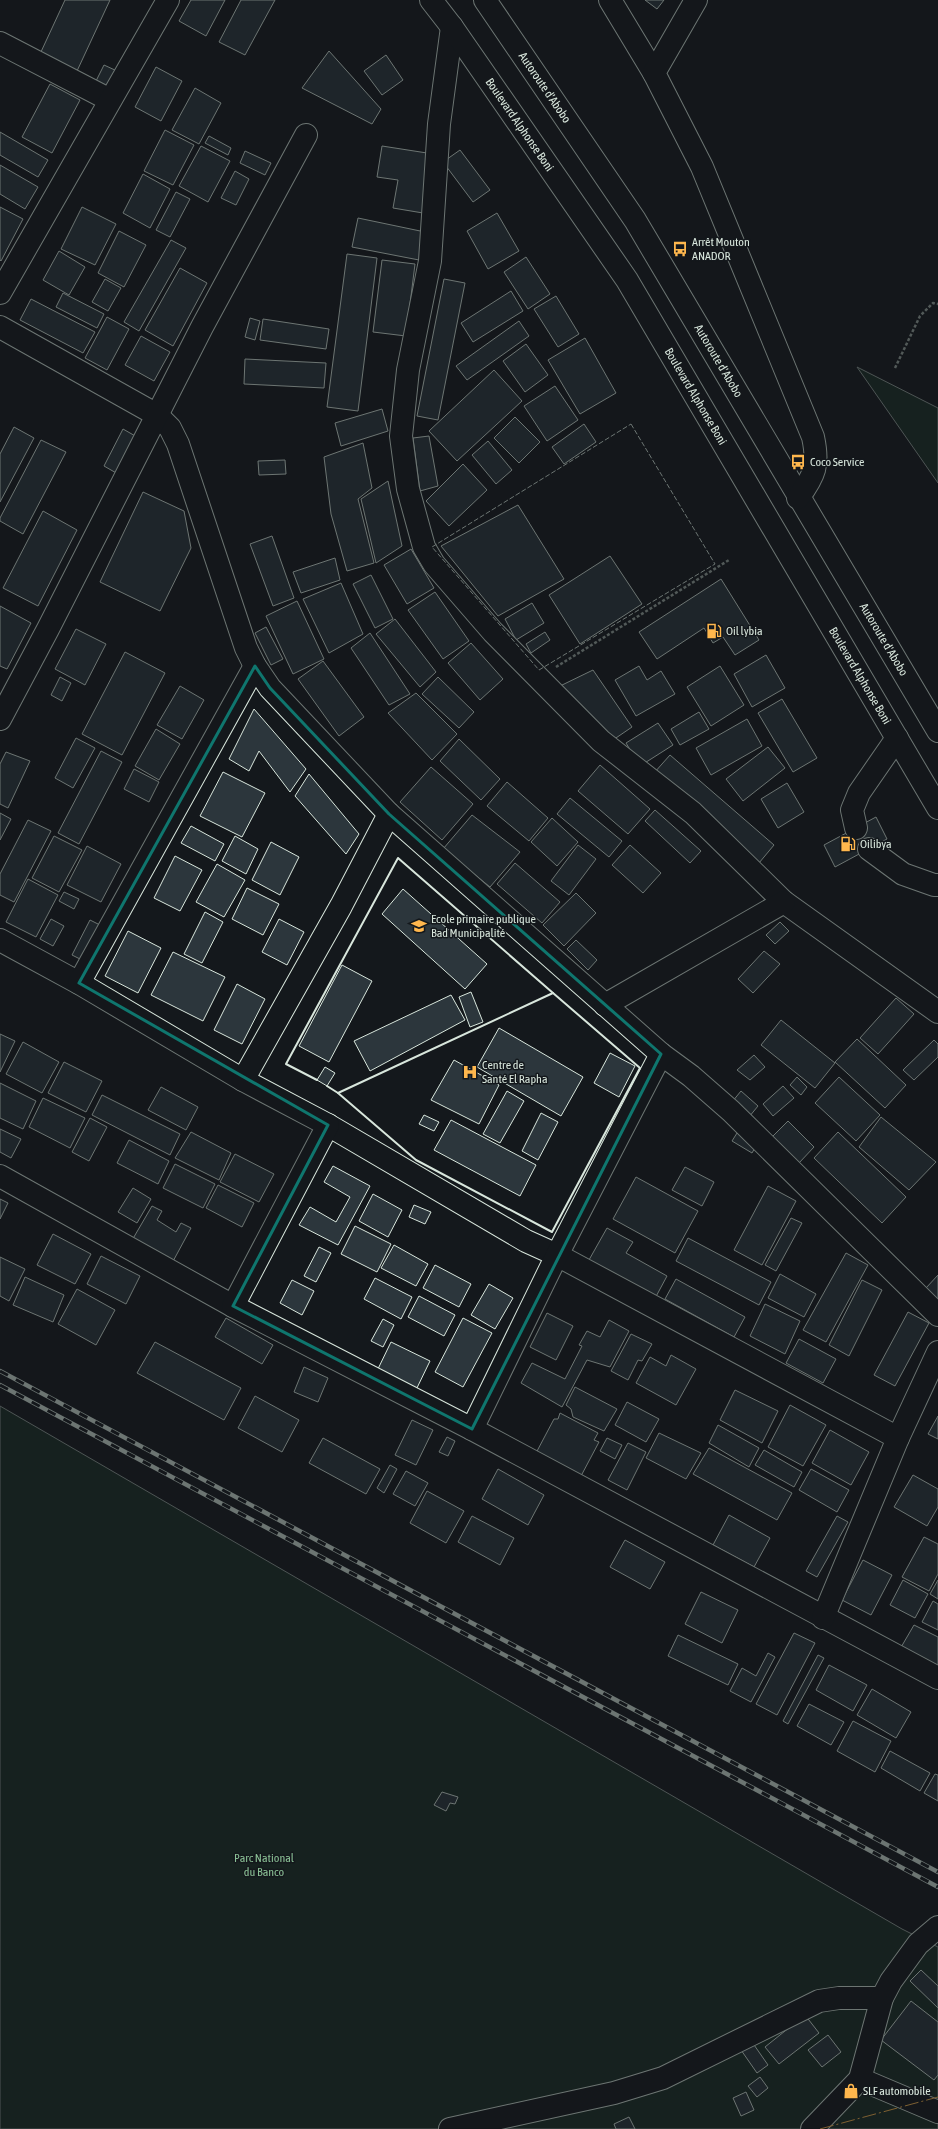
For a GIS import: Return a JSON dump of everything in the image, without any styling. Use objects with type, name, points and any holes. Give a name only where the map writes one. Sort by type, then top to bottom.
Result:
[{"type":"street","points":[[0,292],[168,0]]},
{"type":"street","name":"Boulevard Alphonse Boni","points":[[431,0],[452,27],[626,280],[938,808]]},
{"type":"street","name":"Autoroute d'Abobo","points":[[485,0],[635,220],[798,498],[938,731]]},
{"type":"street","points":[[610,0],[654,73],[702,167],[813,437],[817,457],[813,479],[798,498]]},
{"type":"street","points":[[654,73],[696,0]]},
{"type":"street","points":[[452,27],[440,124],[430,261],[408,370],[402,429],[407,482],[424,547],[434,564],[493,632],[601,740],[693,813],[784,902],[938,1012]]},
{"type":"street","points":[[0,43],[110,100]]},
{"type":"street","points":[[0,719],[48,629],[157,415],[306,134]]},
{"type":"street","points":[[0,327],[157,415],[170,428],[178,444],[246,648],[255,666],[270,688],[389,814],[661,1054],[691,1076],[731,1111],[938,1315]]},
{"type":"street","points":[[79,983],[255,666]]},
{"type":"street","points":[[856,828],[852,810],[859,793],[897,738]]},
{"type":"street","points":[[243,1080],[341,906],[389,814]]},
{"type":"street","points":[[869,849],[903,874],[938,885]]},
{"type":"street","points":[[605,1005],[784,902]]},
{"type":"street","points":[[0,940],[79,983],[243,1080],[328,1125],[526,1241],[557,1256],[898,1438]]},
{"type":"street","points":[[472,1429],[557,1256],[661,1054]]},
{"type":"street","points":[[233,1306],[328,1125]]},
{"type":"street","points":[[0,1176],[233,1306],[472,1429],[823,1618],[938,1678]]},
{"type":"street","points":[[823,1618],[898,1438],[938,1352]]},
{"type":"street","points":[[812,2129],[860,2079],[882,1998],[891,1981],[918,1944],[938,1928]]},
{"type":"street","points":[[450,2129],[614,2093],[663,2078],[819,2001],[839,1998],[882,1998]]},
{"type":"street","points":[[860,2079],[938,2112]]},
{"type":"path","points":[[895,368],[920,316],[933,303],[938,304]]},
{"type":"path","points":[[538,678],[729,560]]},
{"type":"highlighted area","points":[[255,666],[270,688],[389,814],[661,1054],[472,1429],[233,1306],[328,1125],[79,983]]},
{"type":"green space","points":[[857,367],[938,408],[938,483]]},
{"type":"green space","name":"Parc National du Banco","points":[[0,1406],[902,1929],[938,1947],[938,2129],[0,2129]]},
{"type":"building","points":[[65,0],[110,0],[77,71],[40,54]]},
{"type":"building","points":[[191,0],[225,0],[206,36],[179,21]]},
{"type":"building","points":[[241,0],[275,0],[245,55],[219,42]]},
{"type":"building","points":[[645,0],[664,0],[657,9]]},
{"type":"building","points":[[329,51],[381,109],[372,124],[302,88]]},
{"type":"building","points":[[386,55],[403,80],[382,95],[364,71]]},
{"type":"building","points":[[104,65],[117,71],[107,91],[94,85]]},
{"type":"building","points":[[156,67],[182,81],[161,121],[135,107]]},
{"type":"building","points":[[50,84],[80,100],[52,153],[22,137]]},
{"type":"building","points":[[195,88],[221,103],[199,144],[172,130]]},
{"type":"building","points":[[165,130],[194,145],[173,185],[144,171]]},
{"type":"building","points":[[0,132],[48,160],[38,177],[0,155]]},
{"type":"building","points":[[209,136],[231,148],[228,155],[205,143]]},
{"type":"building","points":[[201,146],[230,161],[208,202],[179,186]]},
{"type":"building","points":[[382,146],[427,153],[423,213],[393,208],[398,180],[377,177]]},
{"type":"building","points":[[460,150],[490,190],[473,202],[443,162]]},
{"type":"building","points":[[245,151],[271,163],[265,175],[240,163]]},
{"type":"building","points":[[0,165],[38,187],[25,209],[0,194]]},
{"type":"building","points":[[235,171],[249,179],[236,205],[221,198]]},
{"type":"building","points":[[143,174],[170,189],[150,228],[123,213]]},
{"type":"building","points":[[176,192],[190,199],[170,237],[156,230]]},
{"type":"building","points":[[0,207],[23,219],[1,261],[0,260]]},
{"type":"building","points":[[82,207],[116,224],[95,265],[61,249]]},
{"type":"building","points":[[497,213],[519,251],[488,269],[467,231]]},
{"type":"building","points":[[358,218],[425,232],[419,260],[352,247]]},
{"type":"building","points":[[119,231],[146,245],[124,287],[98,273]]},
{"type":"building","points":[[171,240],[186,248],[139,331],[124,322]]},
{"type":"building","points":[[59,251],[85,267],[69,295],[43,280]]},
{"type":"building","points":[[347,254],[377,258],[358,411],[327,407]]},
{"type":"building","points":[[526,257],[550,294],[528,309],[504,272]]},
{"type":"building","points":[[382,260],[415,264],[406,336],[373,332]]},
{"type":"building","points":[[180,268],[207,283],[173,346],[145,330]]},
{"type":"building","points":[[105,279],[121,288],[108,311],[92,302]]},
{"type":"building","points":[[444,279],[465,283],[438,420],[417,416]]},
{"type":"building","points":[[511,291],[523,311],[473,342],[461,323]]},
{"type":"building","points":[[63,293],[104,314],[97,328],[56,307]]},
{"type":"building","points":[[556,296],[579,334],[558,347],[534,309]]},
{"type":"building","points":[[31,299],[95,332],[83,353],[20,320]]},
{"type":"building","points":[[107,317],[129,329],[107,370],[85,358]]},
{"type":"building","points":[[250,318],[260,321],[255,340],[245,337]]},
{"type":"building","points":[[263,319],[329,329],[326,349],[260,340]]},
{"type":"building","points":[[519,321],[529,336],[467,380],[456,366]]},
{"type":"building","points":[[141,336],[170,352],[154,381],[125,365]]},
{"type":"building","points":[[585,338],[616,393],[580,414],[548,360]]},
{"type":"building","points":[[526,344],[548,375],[525,392],[503,361]]},
{"type":"building","points":[[245,359],[326,363],[324,388],[244,384]]},
{"type":"building","points":[[494,370],[522,401],[457,461],[429,431]]},
{"type":"building","points":[[555,386],[578,420],[547,441],[524,406]]},
{"type":"building","points":[[382,409],[388,431],[341,446],[335,423]]},
{"type":"building","points":[[515,417],[540,442],[519,463],[494,438]]},
{"type":"building","points":[[584,424],[596,442],[564,464],[552,447]]},
{"type":"building","points":[[14,427],[34,438],[0,502],[0,454]]},
{"type":"building","points":[[123,429],[137,437],[118,474],[104,466]]},
{"type":"building","points":[[429,436],[438,486],[420,491],[413,438]]},
{"type":"building","points":[[41,440],[66,452],[23,534],[0,521],[0,518]]},
{"type":"building","points":[[488,441],[512,470],[496,484],[472,455]]},
{"type":"building","points":[[363,443],[372,488],[358,499],[374,563],[347,571],[331,514],[324,457]]},
{"type":"building","points":[[285,460],[286,474],[259,475],[258,461]]},
{"type":"building","points":[[463,464],[487,490],[449,526],[426,501]]},
{"type":"building","points":[[388,481],[402,546],[376,563],[361,499]]},
{"type":"building","points":[[143,492],[184,511],[191,548],[160,611],[100,582]]},
{"type":"building","points":[[518,505],[564,579],[498,616],[441,546]]},
{"type":"building","points":[[43,511],[77,530],[38,606],[3,588]]},
{"type":"building","points":[[272,536],[294,598],[273,606],[250,544]]},
{"type":"building","points":[[411,549],[434,588],[407,604],[384,565]]},
{"type":"building","points":[[610,556],[642,604],[580,644],[549,595]]},
{"type":"building","points":[[335,558],[340,580],[301,593],[293,572]]},
{"type":"building","points":[[371,575],[393,619],[375,628],[353,584]]},
{"type":"building","points":[[721,579],[759,640],[735,655],[723,637],[713,643],[704,628],[657,659],[639,632]]},
{"type":"building","points":[[341,583],[363,634],[329,653],[303,599]]},
{"type":"building","points":[[435,592],[469,641],[443,659],[408,610]]},
{"type":"building","points":[[297,601],[324,659],[293,674],[266,616]]},
{"type":"building","points":[[532,603],[544,623],[516,640],[505,619]]},
{"type":"building","points":[[0,606],[31,623],[7,669],[0,666]]},
{"type":"building","points":[[395,619],[436,672],[420,687],[376,634]]},
{"type":"building","points":[[266,627],[283,659],[271,665],[255,633]]},
{"type":"building","points":[[76,629],[106,644],[85,685],[55,669]]},
{"type":"building","points":[[545,632],[550,640],[531,653],[526,644]]},
{"type":"building","points":[[370,633],[410,694],[389,705],[351,648]]},
{"type":"building","points":[[471,643],[503,679],[480,700],[448,663]]},
{"type":"building","points":[[125,652],[165,673],[122,755],[82,734]]},
{"type":"building","points":[[766,655],[785,688],[752,707],[734,674]]},
{"type":"building","points":[[323,661],[364,717],[339,736],[298,679]]},
{"type":"building","points":[[639,666],[647,680],[661,671],[675,694],[636,716],[615,680]]},
{"type":"building","points":[[720,666],[744,705],[711,726],[687,687]]},
{"type":"building","points":[[593,670],[632,727],[613,740],[558,687]]},
{"type":"building","points":[[60,677],[71,683],[62,701],[51,695]]},
{"type":"building","points":[[438,677],[474,712],[459,728],[422,694]]},
{"type":"building","points":[[180,686],[204,700],[182,739],[157,725]]},
{"type":"building","points":[[416,693],[457,734],[432,760],[388,713]]},
{"type":"building","points":[[782,699],[817,758],[793,772],[758,713]]},
{"type":"building","points":[[254,709],[306,769],[290,792],[259,751],[249,771],[229,759]]},
{"type":"building","points":[[699,712],[709,729],[680,745],[671,729]]},
{"type":"building","points":[[747,719],[762,746],[711,775],[696,748]]},
{"type":"building","points":[[658,723],[673,745],[640,766],[626,743]]},
{"type":"building","points":[[156,729],[180,744],[159,780],[135,766]]},
{"type":"building","points":[[76,738],[95,748],[73,788],[55,778]]},
{"type":"building","points":[[459,739],[500,779],[481,800],[440,761]]},
{"type":"building","points":[[768,747],[785,768],[743,801],[726,779]]},
{"type":"building","points":[[101,751],[122,762],[79,844],[58,833]]},
{"type":"building","points":[[6,752],[30,761],[8,808],[0,804],[0,764]]},
{"type":"building","points":[[670,755],[774,845],[759,863],[654,773]]},
{"type":"building","points":[[600,765],[650,809],[628,834],[578,791]]},
{"type":"building","points":[[431,767],[473,804],[442,840],[400,802]]},
{"type":"building","points":[[134,769],[159,782],[149,802],[124,789]]},
{"type":"building","points":[[223,772],[265,793],[242,837],[200,816]]},
{"type":"building","points":[[309,774],[359,834],[346,854],[295,796]]},
{"type":"building","points":[[507,782],[548,818],[529,841],[487,806]]},
{"type":"building","points":[[787,783],[804,812],[778,828],[761,799]]},
{"type":"building","points":[[570,798],[622,841],[609,857],[557,814]]},
{"type":"building","points":[[655,810],[701,851],[690,863],[645,821]]},
{"type":"building","points":[[0,813],[11,819],[0,840]]},
{"type":"building","points":[[472,815],[520,852],[490,887],[443,849]]},
{"type":"building","points":[[876,817],[887,839],[835,867],[824,845]]},
{"type":"building","points":[[552,818],[578,842],[557,866],[531,842]]},
{"type":"building","points":[[28,820],[51,831],[14,902],[0,895],[0,874]]},
{"type":"building","points":[[191,826],[224,844],[215,861],[181,843]]},
{"type":"building","points":[[54,836],[82,850],[59,892],[32,878]]},
{"type":"building","points":[[235,836],[258,849],[246,874],[222,861]]},
{"type":"building","points":[[271,842],[299,857],[280,895],[252,880]]},
{"type":"building","points":[[578,845],[596,859],[569,895],[551,881]]},
{"type":"building","points":[[630,845],[661,873],[643,893],[612,865]]},
{"type":"building","points":[[87,846],[121,864],[101,902],[67,885]]},
{"type":"building","points":[[175,856],[202,870],[180,911],[154,898]]},
{"type":"building","points":[[515,863],[560,902],[542,923],[497,884]]},
{"type":"building","points":[[217,864],[245,880],[224,917],[196,902]]},
{"type":"building","points":[[28,879],[58,895],[36,937],[6,922]]},
{"type":"building","points":[[247,888],[279,904],[263,935],[232,919]]},
{"type":"building","points":[[403,889],[487,964],[465,989],[382,914]]},
{"type":"building","points":[[64,892],[79,899],[74,909],[59,901]]},
{"type":"building","points":[[576,893],[596,913],[564,946],[543,925]]},
{"type":"building","points":[[205,912],[223,922],[202,963],[184,954]]},
{"type":"building","points":[[51,919],[64,926],[53,946],[40,939]]},
{"type":"building","points":[[279,919],[304,932],[287,965],[262,952]]},
{"type":"building","points":[[90,920],[106,928],[88,963],[72,955]]},
{"type":"building","points":[[780,922],[789,931],[775,944],[766,935]]},
{"type":"building","points":[[128,931],[161,948],[138,993],[105,976]]},
{"type":"building","points":[[576,940],[597,960],[588,970],[567,949]]},
{"type":"building","points":[[764,951],[780,964],[753,993],[738,979]]},
{"type":"building","points":[[173,952],[225,977],[203,1021],[151,995]]},
{"type":"building","points":[[342,965],[372,981],[329,1062],[299,1046]]},
{"type":"building","points":[[237,984],[265,999],[242,1044],[214,1030]]},
{"type":"building","points":[[471,992],[483,1022],[470,1027],[459,997]]},
{"type":"building","points":[[451,995],[465,1020],[370,1071],[354,1041]]},
{"type":"building","points":[[896,998],[914,1014],[878,1054],[860,1038]]},
{"type":"building","points":[[781,1020],[835,1063],[815,1088],[761,1045]]},
{"type":"building","points":[[499,1028],[583,1077],[561,1116],[477,1067]]},
{"type":"building","points":[[0,1034],[15,1041],[0,1072]]},
{"type":"building","points":[[857,1039],[906,1085],[885,1108],[835,1062]]},
{"type":"building","points":[[934,1040],[938,1044],[938,1057],[914,1080],[903,1070]]},
{"type":"building","points":[[23,1042],[59,1062],[42,1093],[6,1074]]},
{"type":"building","points":[[610,1053],[635,1066],[619,1097],[594,1083]]},
{"type":"building","points":[[754,1055],[765,1067],[750,1080],[737,1070]]},
{"type":"building","points":[[454,1060],[499,1085],[479,1124],[431,1100]]},
{"type":"building","points":[[64,1062],[102,1081],[86,1112],[48,1093]]},
{"type":"building","points":[[325,1067],[335,1073],[327,1086],[317,1080]]},
{"type":"building","points":[[797,1077],[807,1087],[801,1095],[790,1085]]},
{"type":"building","points":[[839,1077],[880,1115],[856,1141],[815,1103]]},
{"type":"building","points":[[0,1083],[36,1101],[23,1129],[0,1118]]},
{"type":"building","points":[[783,1086],[794,1098],[773,1116],[763,1104]]},
{"type":"building","points":[[161,1087],[198,1107],[186,1130],[148,1110]]},
{"type":"building","points":[[507,1091],[524,1101],[500,1143],[483,1134]]},
{"type":"building","points":[[741,1091],[758,1106],[749,1117],[732,1102]]},
{"type":"building","points":[[102,1095],[180,1134],[170,1155],[92,1115]]},
{"type":"building","points":[[43,1098],[85,1118],[70,1148],[29,1127]]},
{"type":"building","points":[[541,1113],[558,1122],[538,1160],[522,1151]]},
{"type":"building","points":[[424,1115],[439,1122],[434,1131],[419,1124]]},
{"type":"building","points":[[881,1117],[936,1162],[909,1190],[859,1147]]},
{"type":"building","points":[[90,1118],[107,1127],[89,1161],[72,1152]]},
{"type":"building","points":[[451,1120],[536,1165],[520,1196],[434,1150]]},
{"type":"building","points":[[788,1121],[814,1147],[799,1163],[772,1137]]},
{"type":"building","points":[[0,1129],[21,1139],[11,1158],[0,1152]]},
{"type":"building","points":[[191,1132],[231,1153],[219,1180],[175,1158]]},
{"type":"building","points":[[838,1132],[906,1197],[882,1223],[814,1158]]},
{"type":"building","points":[[737,1133],[756,1146],[752,1153],[732,1141]]},
{"type":"building","points":[[129,1140],[169,1161],[158,1184],[117,1163]]},
{"type":"building","points":[[235,1154],[274,1174],[259,1202],[220,1182]]},
{"type":"building","points":[[175,1164],[215,1184],[203,1208],[163,1188]]},
{"type":"building","points":[[333,1166],[370,1186],[338,1245],[299,1225],[310,1207],[336,1222],[350,1197],[324,1182]]},
{"type":"building","points":[[685,1167],[714,1182],[702,1206],[672,1190]]},
{"type":"building","points":[[636,1177],[698,1211],[675,1253],[613,1219]]},
{"type":"building","points":[[218,1185],[254,1203],[242,1227],[206,1208]]},
{"type":"building","points":[[768,1186],[796,1201],[762,1265],[734,1250]]},
{"type":"building","points":[[133,1188],[151,1199],[137,1223],[118,1212]]},
{"type":"building","points":[[373,1194],[402,1210],[388,1237],[359,1221]]},
{"type":"building","points":[[0,1199],[8,1203],[0,1219]]},
{"type":"building","points":[[414,1205],[431,1212],[425,1224],[409,1217]]},
{"type":"building","points":[[152,1206],[162,1211],[157,1220],[176,1232],[181,1223],[191,1228],[171,1265],[131,1242]]},
{"type":"building","points":[[791,1218],[802,1223],[776,1271],[765,1265]]},
{"type":"building","points":[[355,1226],[391,1244],[377,1272],[341,1254]]},
{"type":"building","points":[[607,1228],[633,1242],[626,1253],[667,1276],[652,1304],[585,1267]]},
{"type":"building","points":[[53,1234],[91,1254],[75,1284],[37,1265]]},
{"type":"building","points":[[688,1238],[771,1282],[759,1305],[676,1261]]},
{"type":"building","points":[[394,1245],[428,1264],[416,1286],[381,1268]]},
{"type":"building","points":[[319,1247],[331,1253],[316,1282],[304,1276]]},
{"type":"building","points":[[846,1253],[868,1265],[826,1342],[803,1330]]},
{"type":"building","points":[[101,1256],[140,1276],[126,1304],[87,1284]]},
{"type":"building","points":[[0,1257],[25,1269],[9,1301],[0,1296]]},
{"type":"building","points":[[435,1265],[471,1284],[459,1307],[423,1288]]},
{"type":"building","points":[[780,1274],[816,1294],[804,1317],[768,1298]]},
{"type":"building","points":[[938,1275],[938,1300],[926,1288]]},
{"type":"building","points":[[25,1277],[64,1295],[53,1322],[13,1305]]},
{"type":"building","points":[[375,1278],[412,1297],[401,1319],[364,1299]]},
{"type":"building","points":[[676,1279],[745,1317],[734,1337],[665,1299]]},
{"type":"building","points":[[292,1280],[314,1291],[302,1315],[280,1303]]},
{"type":"building","points":[[862,1280],[882,1290],[849,1356],[829,1345]]},
{"type":"building","points":[[489,1284],[513,1298],[495,1329],[471,1315]]},
{"type":"building","points":[[77,1289],[115,1310],[96,1345],[58,1324]]},
{"type":"building","points":[[419,1296],[455,1315],[444,1336],[408,1317]]},
{"type":"building","points":[[765,1304],[800,1321],[785,1354],[750,1336]]},
{"type":"building","points":[[908,1312],[929,1323],[895,1386],[874,1375]]},
{"type":"building","points":[[547,1313],[573,1326],[556,1360],[530,1347]]},
{"type":"building","points":[[226,1318],[273,1345],[262,1364],[215,1337]]},
{"type":"building","points":[[463,1318],[492,1333],[463,1387],[435,1372]]},
{"type":"building","points":[[383,1319],[394,1325],[383,1347],[371,1341]]},
{"type":"building","points":[[609,1320],[629,1331],[610,1367],[587,1360],[562,1407],[521,1383],[532,1363],[565,1379],[582,1346],[579,1345],[587,1331],[600,1337]]},
{"type":"building","points":[[631,1334],[652,1344],[642,1361],[638,1360],[628,1380],[611,1371]]},
{"type":"building","points":[[799,1339],[836,1359],[823,1383],[786,1363]]},
{"type":"building","points":[[155,1342],[241,1388],[224,1420],[137,1373]]},
{"type":"building","points":[[391,1342],[430,1361],[415,1392],[376,1373]]},
{"type":"building","points":[[671,1355],[696,1369],[676,1405],[636,1383],[650,1357],[666,1366]]},
{"type":"building","points":[[304,1367],[328,1378],[318,1402],[294,1392]]},
{"type":"building","points":[[575,1387],[617,1409],[604,1431],[573,1417],[571,1409],[566,1405]]},
{"type":"building","points":[[735,1390],[778,1411],[762,1443],[720,1420]]},
{"type":"building","points":[[255,1396],[299,1420],[282,1452],[238,1428]]},
{"type":"building","points":[[627,1402],[659,1419],[646,1442],[615,1425]]},
{"type":"building","points":[[790,1405],[826,1425],[803,1466],[768,1447]]},
{"type":"building","points":[[560,1413],[598,1433],[594,1440],[599,1442],[581,1476],[536,1453],[554,1419],[558,1419]]},
{"type":"building","points":[[938,1416],[938,1439],[928,1434]]},
{"type":"building","points":[[412,1420],[433,1430],[416,1465],[395,1455]]},
{"type":"building","points":[[718,1425],[759,1448],[749,1467],[709,1443]]},
{"type":"building","points":[[830,1430],[869,1452],[851,1485],[812,1463]]},
{"type":"building","points":[[659,1433],[701,1453],[686,1479],[646,1458]]},
{"type":"building","points":[[447,1437],[455,1441],[448,1456],[439,1452]]},
{"type":"building","points":[[323,1438],[380,1469],[366,1494],[309,1463]]},
{"type":"building","points":[[607,1438],[622,1445],[615,1459],[600,1451]]},
{"type":"building","points":[[628,1443],[646,1452],[627,1490],[608,1480]]},
{"type":"building","points":[[709,1448],[792,1493],[777,1520],[693,1474]]},
{"type":"building","points":[[764,1450],[802,1472],[794,1487],[755,1465]]},
{"type":"building","points":[[390,1465],[397,1469],[384,1493],[377,1488]]},
{"type":"building","points":[[498,1469],[544,1495],[528,1525],[482,1499]]},
{"type":"building","points":[[811,1469],[849,1490],[837,1512],[799,1490]]},
{"type":"building","points":[[406,1471],[428,1483],[415,1506],[393,1494]]},
{"type":"building","points":[[913,1475],[938,1489],[938,1507],[927,1526],[894,1507]]},
{"type":"building","points":[[427,1491],[464,1511],[446,1543],[410,1523]]},
{"type":"building","points":[[729,1515],[770,1538],[754,1567],[713,1545]]},
{"type":"building","points":[[472,1516],[514,1538],[500,1565],[458,1542]]},
{"type":"building","points":[[837,1516],[848,1522],[817,1577],[806,1571]]},
{"type":"building","points":[[924,1537],[938,1544],[938,1574],[929,1591],[902,1577]]},
{"type":"building","points":[[625,1540],[665,1562],[650,1589],[610,1567]]},
{"type":"building","points":[[863,1560],[892,1575],[871,1615],[842,1600]]},
{"type":"building","points":[[903,1580],[928,1594],[915,1618],[890,1605]]},
{"type":"building","points":[[938,1580],[938,1599],[930,1594]]},
{"type":"building","points":[[701,1592],[738,1610],[722,1643],[685,1624]]},
{"type":"building","points":[[933,1601],[938,1604],[938,1630],[922,1622]]},
{"type":"building","points":[[914,1625],[938,1637],[938,1668],[900,1649]]},
{"type":"building","points":[[794,1633],[815,1643],[777,1715],[756,1704]]},
{"type":"building","points":[[678,1635],[738,1664],[728,1685],[668,1656]]},
{"type":"building","points":[[768,1653],[775,1657],[751,1702],[730,1691],[742,1668],[756,1676]]},
{"type":"building","points":[[818,1655],[824,1658],[788,1724],[783,1721]]},
{"type":"building","points":[[829,1665],[867,1685],[853,1711],[816,1690]]},
{"type":"building","points":[[872,1689],[911,1712],[896,1738],[857,1715]]},
{"type":"building","points":[[809,1704],[844,1722],[831,1745],[797,1726]]},
{"type":"building","points":[[853,1721],[891,1741],[875,1772],[837,1751]]},
{"type":"building","points":[[890,1751],[930,1773],[920,1791],[881,1768]]},
{"type":"building","points":[[935,1774],[938,1775],[938,1801],[924,1793]]},
{"type":"building","points":[[442,1792],[458,1797],[455,1804],[450,1803],[446,1811],[434,1805]]},
{"type":"building","points":[[921,1970],[938,1986],[938,2008],[910,1981]]},
{"type":"building","points":[[911,2001],[938,2022],[938,2075],[934,2080],[881,2040]]},
{"type":"building","points":[[805,2015],[819,2033],[779,2064],[765,2047]]},
{"type":"building","points":[[828,2035],[841,2052],[822,2067],[808,2050]]},
{"type":"building","points":[[752,2042],[768,2065],[757,2073],[741,2050]]},
{"type":"building","points":[[760,2077],[768,2088],[757,2097],[748,2086]]},
{"type":"building","points":[[746,2092],[754,2110],[741,2116],[733,2098]]},
{"type":"building","points":[[629,2117],[635,2129],[616,2129],[614,2124]]},
{"type":"railway","points":[[0,1371],[938,1872]]},
{"type":"railway","points":[[0,1385],[938,1887]]},
{"type":"fence","points":[[631,424],[715,564],[539,670],[432,547],[631,424]]},
{"type":"wall","points":[[317,1080],[286,1064],[398,858],[553,993]]},
{"type":"wall","points":[[553,993],[640,1068],[552,1232],[416,1160],[338,1093],[553,993]]},
{"type":"wall","points":[[327,1086],[338,1093]]},
{"type":"power","points":[[820,2129],[938,2097]]},
{"type":"place","name":"Arrêt Mouton ANADOR","points":[[680,249]]},
{"type":"place","name":"Coco Service","points":[[798,462]]},
{"type":"place","name":"Oil lybia","points":[[714,631]]},
{"type":"place","name":"Oilibya","points":[[848,844]]},
{"type":"place","name":"Ecole primaire publique Bad Municipalité","points":[[419,926]]},
{"type":"place","name":"Centre de Santé El Rapha","points":[[470,1072]]},
{"type":"place","name":"SLF automobile","points":[[851,2091]]}]
